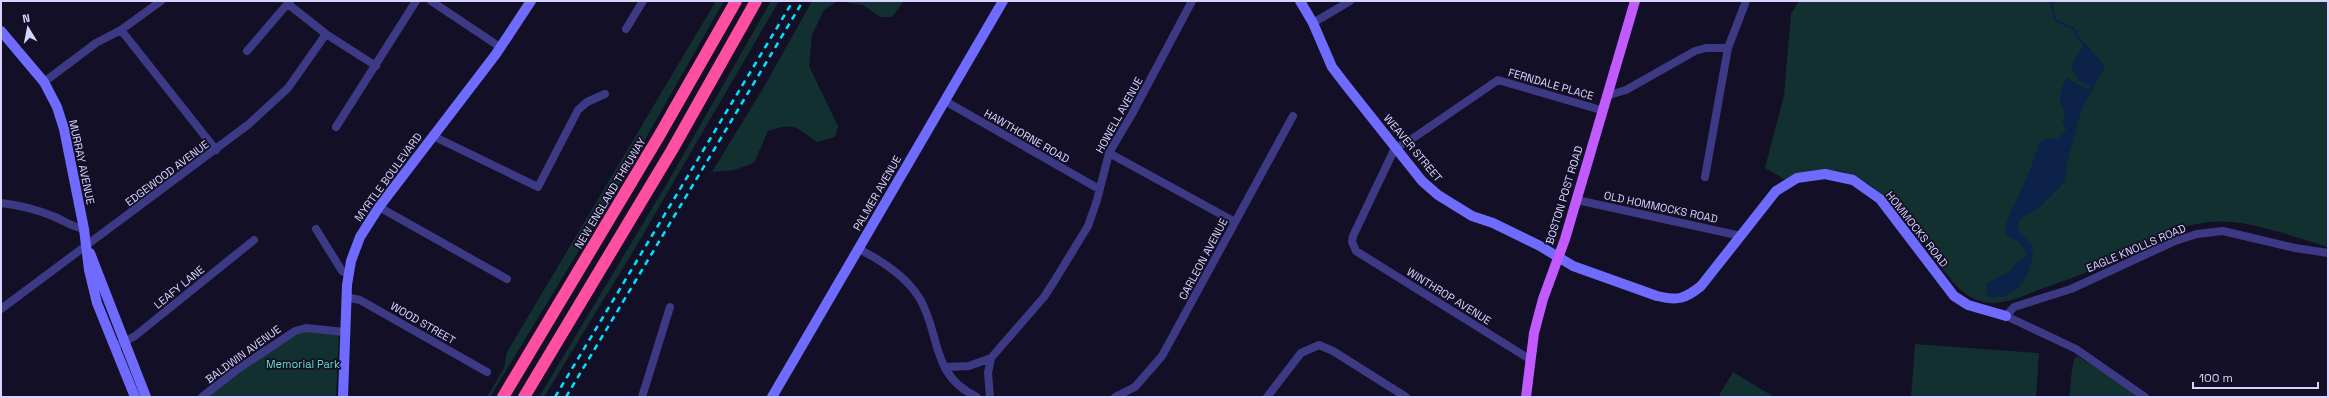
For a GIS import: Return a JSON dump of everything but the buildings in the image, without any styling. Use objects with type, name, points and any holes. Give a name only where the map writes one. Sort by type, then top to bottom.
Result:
[{"type":"highway","name":"NEW ENGLAND THRUWAY","points":[[503,397],[651,149],[736,1]]},
{"type":"highway","points":[[524,397],[664,163],[756,1]]},
{"type":"main road","name":"BOSTON POST ROAD","points":[[1526,397],[1536,326],[1577,200],[1601,110],[1634,1]]},
{"type":"street","points":[[44,82],[96,43],[121,30],[161,1]]},
{"type":"street","points":[[336,127],[416,1]]},
{"type":"street","points":[[430,1],[500,47]]},
{"type":"street","name":"MYRTLE BOULEVARD","points":[[343,397],[346,297],[351,261],[360,237],[379,207],[500,47],[530,1]]},
{"type":"street","points":[[626,28],[643,1]]},
{"type":"street","name":"PALMER AVENUE","points":[[772,397],[1003,1]]},
{"type":"street","name":"HOWELL AVENUE","points":[[945,367],[969,366],[991,358],[1044,297],[1088,226],[1108,153],[1132,114],[1192,1]]},
{"type":"street","name":"WEAVER STREET","points":[[1300,1],[1313,23],[1332,67],[1422,181],[1453,206],[1472,216],[1493,223],[1540,246],[1558,257]]},
{"type":"street","points":[[1313,23],[1350,1]]},
{"type":"street","points":[[1705,177],[1728,48],[1746,1]]},
{"type":"street","points":[[247,51],[289,3],[326,34],[376,66]]},
{"type":"street","points":[[121,30],[216,150]]},
{"type":"street","name":"MURRAY AVENUE","points":[[1,31],[44,82],[57,107],[64,129],[84,229],[89,270],[97,303],[135,397]]},
{"type":"street","name":"EDGEWOOD AVENUE","points":[[1,309],[86,244],[148,201],[249,124],[288,88],[326,34]]},
{"type":"street","points":[[1606,96],[1626,90],[1695,51],[1706,48],[1728,48]]},
{"type":"street","name":"FERNDALE PLACE","points":[[1395,148],[1409,141],[1498,80],[1601,110]]},
{"type":"street","points":[[433,136],[538,186],[578,110],[587,102],[605,94]]},
{"type":"street","name":"HAWTHORNE ROAD","points":[[945,101],[1099,190]]},
{"type":"street","name":"CARLEON AVENUE","points":[[1115,397],[1135,387],[1162,356],[1293,116]]},
{"type":"street","name":"WINTHROP AVENUE","points":[[1395,148],[1353,236],[1352,242],[1356,251],[1531,360]]},
{"type":"street","points":[[1108,153],[1234,222]]},
{"type":"street","name":"HOMMOCKS ROAD","points":[[1558,257],[1573,266],[1656,296],[1679,299],[1688,297],[1701,286],[1776,191],[1797,178],[1825,174],[1853,180],[1880,199],[1954,296],[1968,305],[2006,316],[2076,349],[2145,397]]},
{"type":"street","name":"OLD HOMMOCKS ROAD","points":[[1577,200],[1741,236]]},
{"type":"street","points":[[1,203],[20,205],[56,218],[73,227],[84,229]]},
{"type":"street","points":[[379,207],[507,279]]},
{"type":"street","points":[[316,229],[342,271],[349,274]]},
{"type":"street","name":"EAGLE KNOLLS ROAD","points":[[2006,316],[2014,307],[2071,288],[2175,241],[2196,234],[2223,231],[2295,248],[2328,253]]},
{"type":"street","name":"LEAFY LANE","points":[[115,346],[126,342],[135,336],[254,240]]},
{"type":"street","name":"MURRAY AVENUE","points":[[86,244],[126,342],[146,397]]},
{"type":"street","points":[[859,249],[897,272],[913,289],[923,306],[935,348],[945,367],[960,387],[977,397]]},
{"type":"street","name":"WOOD STREET","points":[[346,297],[360,300],[487,372]]},
{"type":"street","points":[[642,397],[670,307]]},
{"type":"street","name":"BALDWIN AVENUE","points":[[202,397],[244,365],[295,331],[306,328],[345,332]]},
{"type":"street","points":[[1279,397],[1269,394],[1301,353],[1312,347],[1325,346],[1406,397]]},
{"type":"street","points":[[990,397],[988,373],[991,358]]},
{"type":"green space","points":[[716,1],[724,1],[623,178],[490,397],[487,397],[504,368],[507,352]]},
{"type":"green space","points":[[771,1],[779,1],[634,250],[544,397],[539,397],[669,180]]},
{"type":"green space","points":[[812,1],[838,1],[824,10],[812,35],[809,66],[838,126],[835,137],[817,142],[794,128],[777,128],[768,131],[754,163],[734,170],[712,172],[765,85]]},
{"type":"green space","points":[[838,1],[904,1],[892,17],[880,17],[863,5]]},
{"type":"green space","points":[[1799,1],[2328,1],[2328,247],[2270,229],[2239,223],[2210,222],[2195,224],[2166,233],[2085,273],[2013,300],[1991,303],[1977,300],[1965,293],[1955,284],[1946,274],[1920,237],[1893,205],[1862,179],[1844,172],[1826,170],[1786,180],[1765,168],[1784,95],[1791,14]]},
{"type":"green space","name":"Memorial Park","points":[[295,331],[339,331],[336,397],[203,397]]},
{"type":"green space","points":[[1915,344],[2039,353],[2036,397],[1911,397]]},
{"type":"green space","points":[[2077,356],[2143,397],[2069,397],[2073,363]]},
{"type":"green space","points":[[1733,372],[1774,397],[1718,397]]},
{"type":"water","points":[[2085,43],[2105,66],[2082,109],[2068,159],[2065,182],[2038,209],[2026,215],[2018,223],[2018,230],[2033,245],[2030,265],[2023,282],[2017,289],[2009,294],[2000,297],[1990,297],[1986,294],[1986,283],[2007,273],[2027,254],[2020,244],[2007,236],[2005,227],[2028,176],[2038,144],[2046,138],[2058,139],[2066,130],[2062,122],[2065,113],[2060,101],[2060,94],[2065,80],[2068,78],[2088,90],[2090,87],[2078,80],[2071,66]]},
{"type":"waterway","points":[[2049,1],[2052,4],[2055,20],[2074,29],[2079,39],[2085,45]]},
{"type":"railway","points":[[555,397],[793,1]]},
{"type":"railway","points":[[566,397],[803,1]]}]
